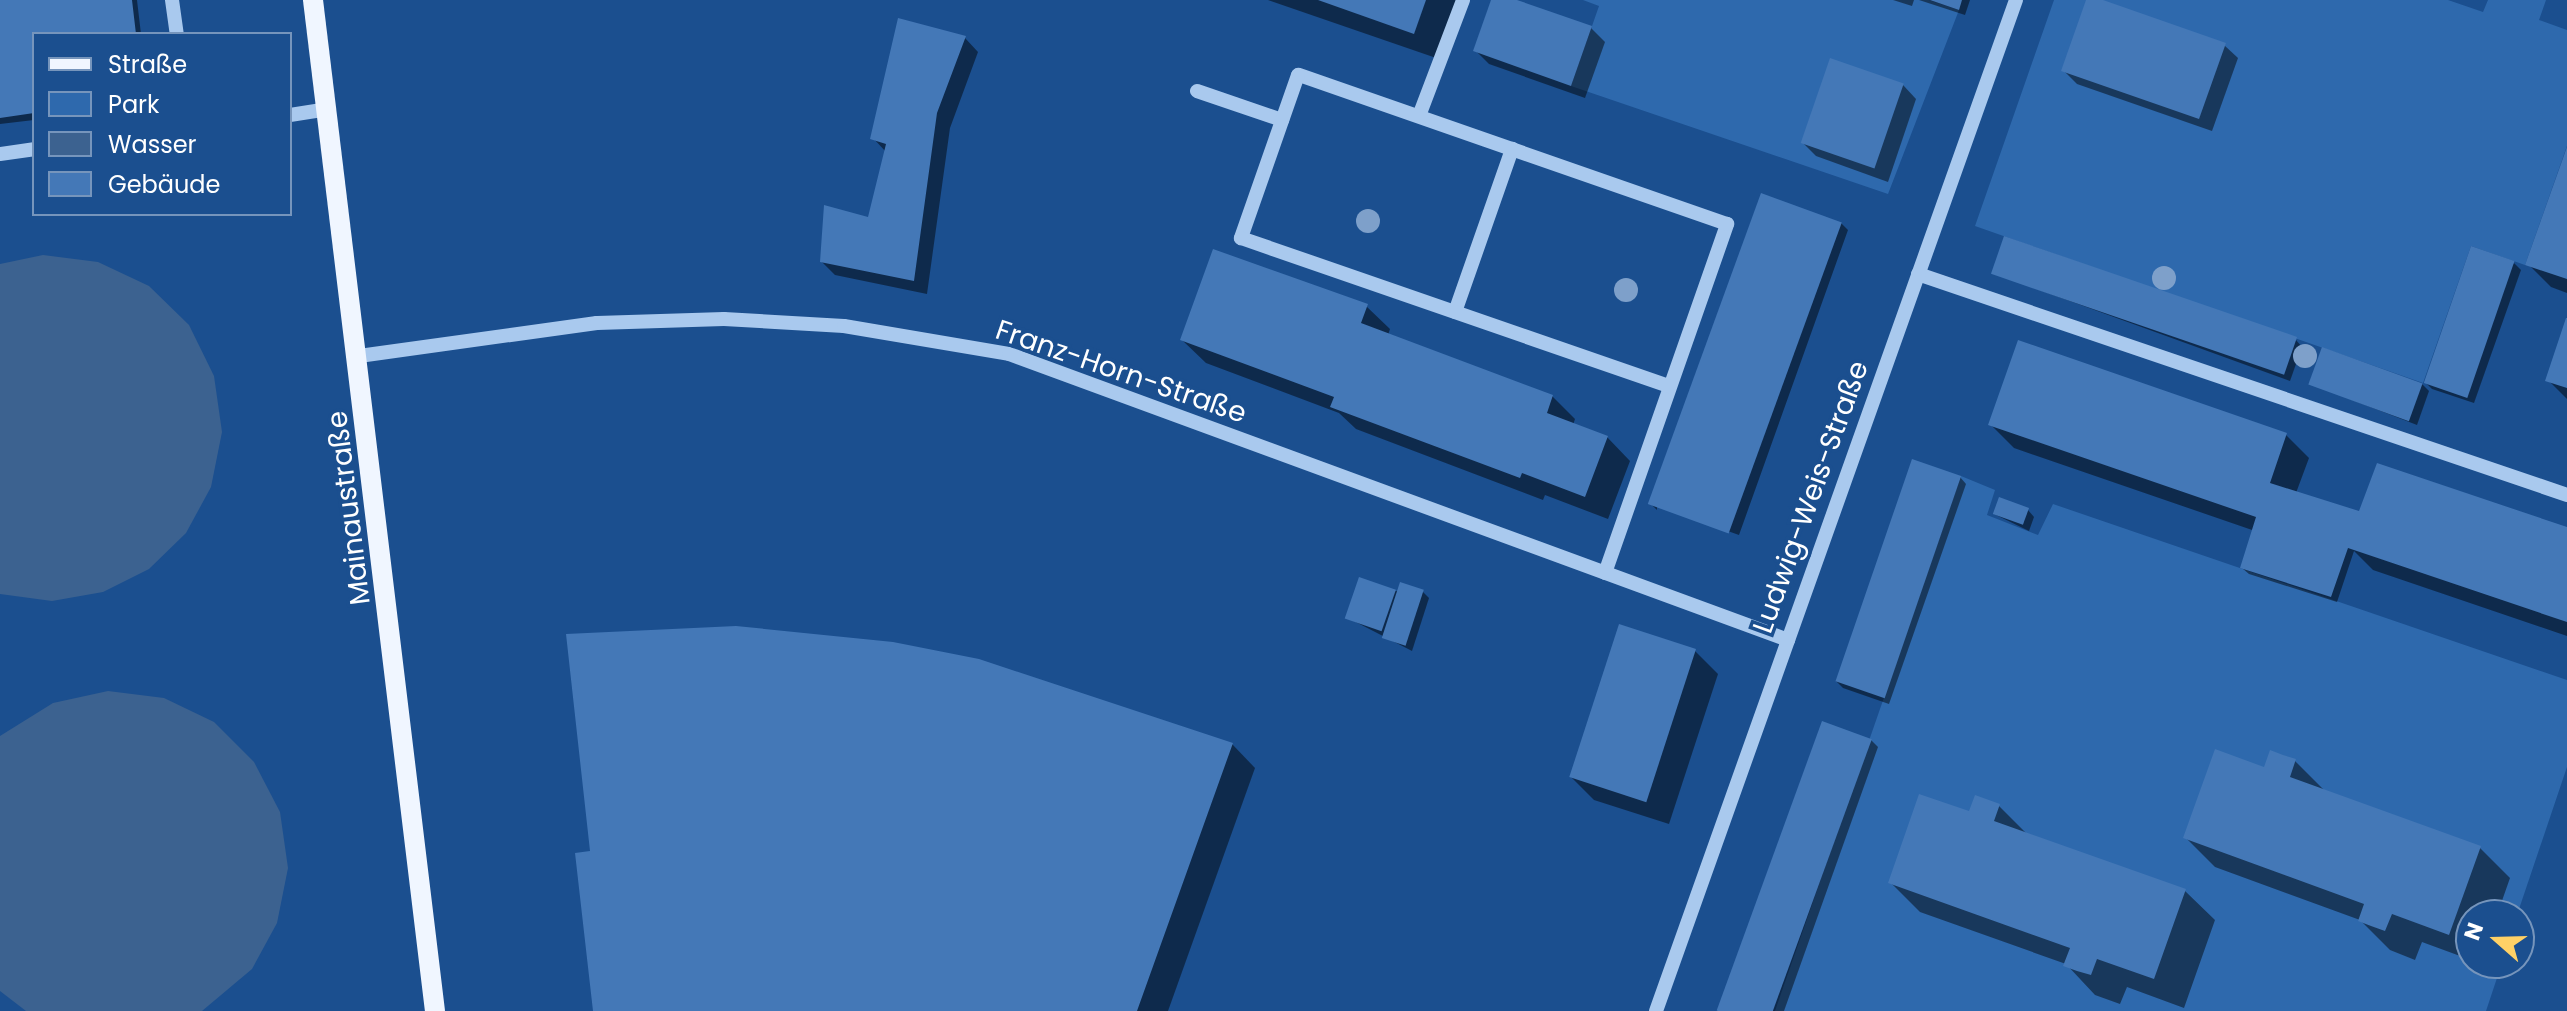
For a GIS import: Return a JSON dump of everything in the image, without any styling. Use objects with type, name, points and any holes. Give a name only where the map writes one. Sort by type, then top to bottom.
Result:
[{"type":"main road","name":"Mainaustraße","points":[[313,0],[359,356],[435,1011]]},
{"type":"street","points":[[172,0],[177,32]]},
{"type":"street","points":[[1419,116],[1463,0]]},
{"type":"street","name":"Ludwig-Weis-Straße","points":[[1656,1011],[2016,0]]},
{"type":"street","points":[[1605,573],[1727,224],[1298,75],[1241,238],[1669,386]]},
{"type":"street","points":[[1197,91],[1282,120]]},
{"type":"street","points":[[292,115],[327,109]]},
{"type":"street","points":[[0,154],[32,149]]},
{"type":"street","points":[[1455,312],[1512,149]]},
{"type":"street","points":[[1918,274],[2567,495]]},
{"type":"street","name":"Franz-Horn-Straße","points":[[359,356],[597,323],[724,319],[844,326],[1009,354],[1788,640]]},
{"type":"green space","points":[[1583,0],[1929,0],[1959,10],[1888,194],[1571,86],[1599,6]]},
{"type":"green space","points":[[2054,0],[2448,0],[2483,12],[2488,0],[2546,0],[2539,20],[2567,30],[2567,146],[2525,265],[2471,246],[2423,383],[1975,226]]},
{"type":"green space","points":[[1961,476],[1995,490],[1987,515],[2038,535],[2053,504],[2567,680],[2567,767],[2522,899],[2455,899],[2455,979],[2497,979],[2486,1011],[1775,1011]]},
{"type":"water","points":[[43,255],[98,262],[149,286],[189,325],[214,376],[222,432],[211,487],[186,533],[149,569],[103,592],[52,601],[0,594],[0,264]]},
{"type":"water","points":[[108,691],[164,698],[214,722],[254,762],[280,812],[288,868],[277,923],[252,969],[202,1011],[26,1011],[0,991],[0,736],[53,703]]},
{"type":"building","points":[[0,0],[132,0],[136,32],[32,32],[32,113],[0,118]]},
{"type":"building","points":[[1318,0],[1426,0],[1414,34]]},
{"type":"building","points":[[1491,0],[1517,0],[1592,26],[1571,86],[1473,51]]},
{"type":"building","points":[[1930,0],[1962,0],[1959,10]]},
{"type":"building","points":[[2086,0],[2103,0],[2226,43],[2199,119],[2061,71]]},
{"type":"building","points":[[898,18],[966,36],[937,113],[914,281],[820,262],[824,205],[868,217],[886,144],[870,139]]},
{"type":"building","points":[[1830,58],[1904,83],[1874,168],[1801,143]]},
{"type":"building","points":[[2567,147],[2567,279],[2525,265]]},
{"type":"building","points":[[1761,193],[1842,222],[1729,533],[1648,504]]},
{"type":"building","points":[[2004,236],[2297,337],[2284,375],[1991,274]]},
{"type":"building","points":[[2471,246],[2514,261],[2467,398],[2424,383]]},
{"type":"building","points":[[1213,249],[1368,304],[1361,323],[1553,395],[1547,413],[1608,436],[1585,497],[1522,473],[1520,478],[1330,407],[1334,397],[1180,340]]},
{"type":"building","points":[[2567,318],[2567,388],[2545,381]]},
{"type":"building","points":[[2018,340],[2287,433],[2270,483],[2359,511],[2377,463],[2567,527],[2567,622],[2348,548],[2331,597],[2240,568],[2256,517],[1988,425]]},
{"type":"building","points":[[2322,347],[2423,384],[2409,421],[2308,385]]},
{"type":"building","points":[[1912,459],[1961,476],[1885,698],[1835,681]]},
{"type":"building","points":[[1999,497],[2029,508],[2023,525],[1993,514]]},
{"type":"building","points":[[1359,577],[1396,590],[1382,631],[1345,619]]},
{"type":"building","points":[[1400,582],[1424,590],[1406,646],[1382,638]]},
{"type":"building","points":[[1619,624],[1696,649],[1646,802],[1569,777]]},
{"type":"building","points":[[736,626],[893,642],[979,659],[1233,743],[1137,1011],[593,1011],[575,853],[590,851],[566,634]]},
{"type":"building","points":[[1822,721],[1872,739],[1773,1011],[1717,1010]]},
{"type":"building","points":[[2215,749],[2264,767],[2270,750],[2296,759],[2290,777],[2481,846],[2462,899],[2455,899],[2455,918],[2449,935],[2392,914],[2385,931],[2371,926],[2358,921],[2364,904],[2183,838]]},
{"type":"building","points":[[1919,794],[1969,811],[1975,795],[2000,804],[1994,821],[2186,889],[2154,979],[2097,959],[2091,975],[2063,966],[2070,948],[1888,883]]}]
